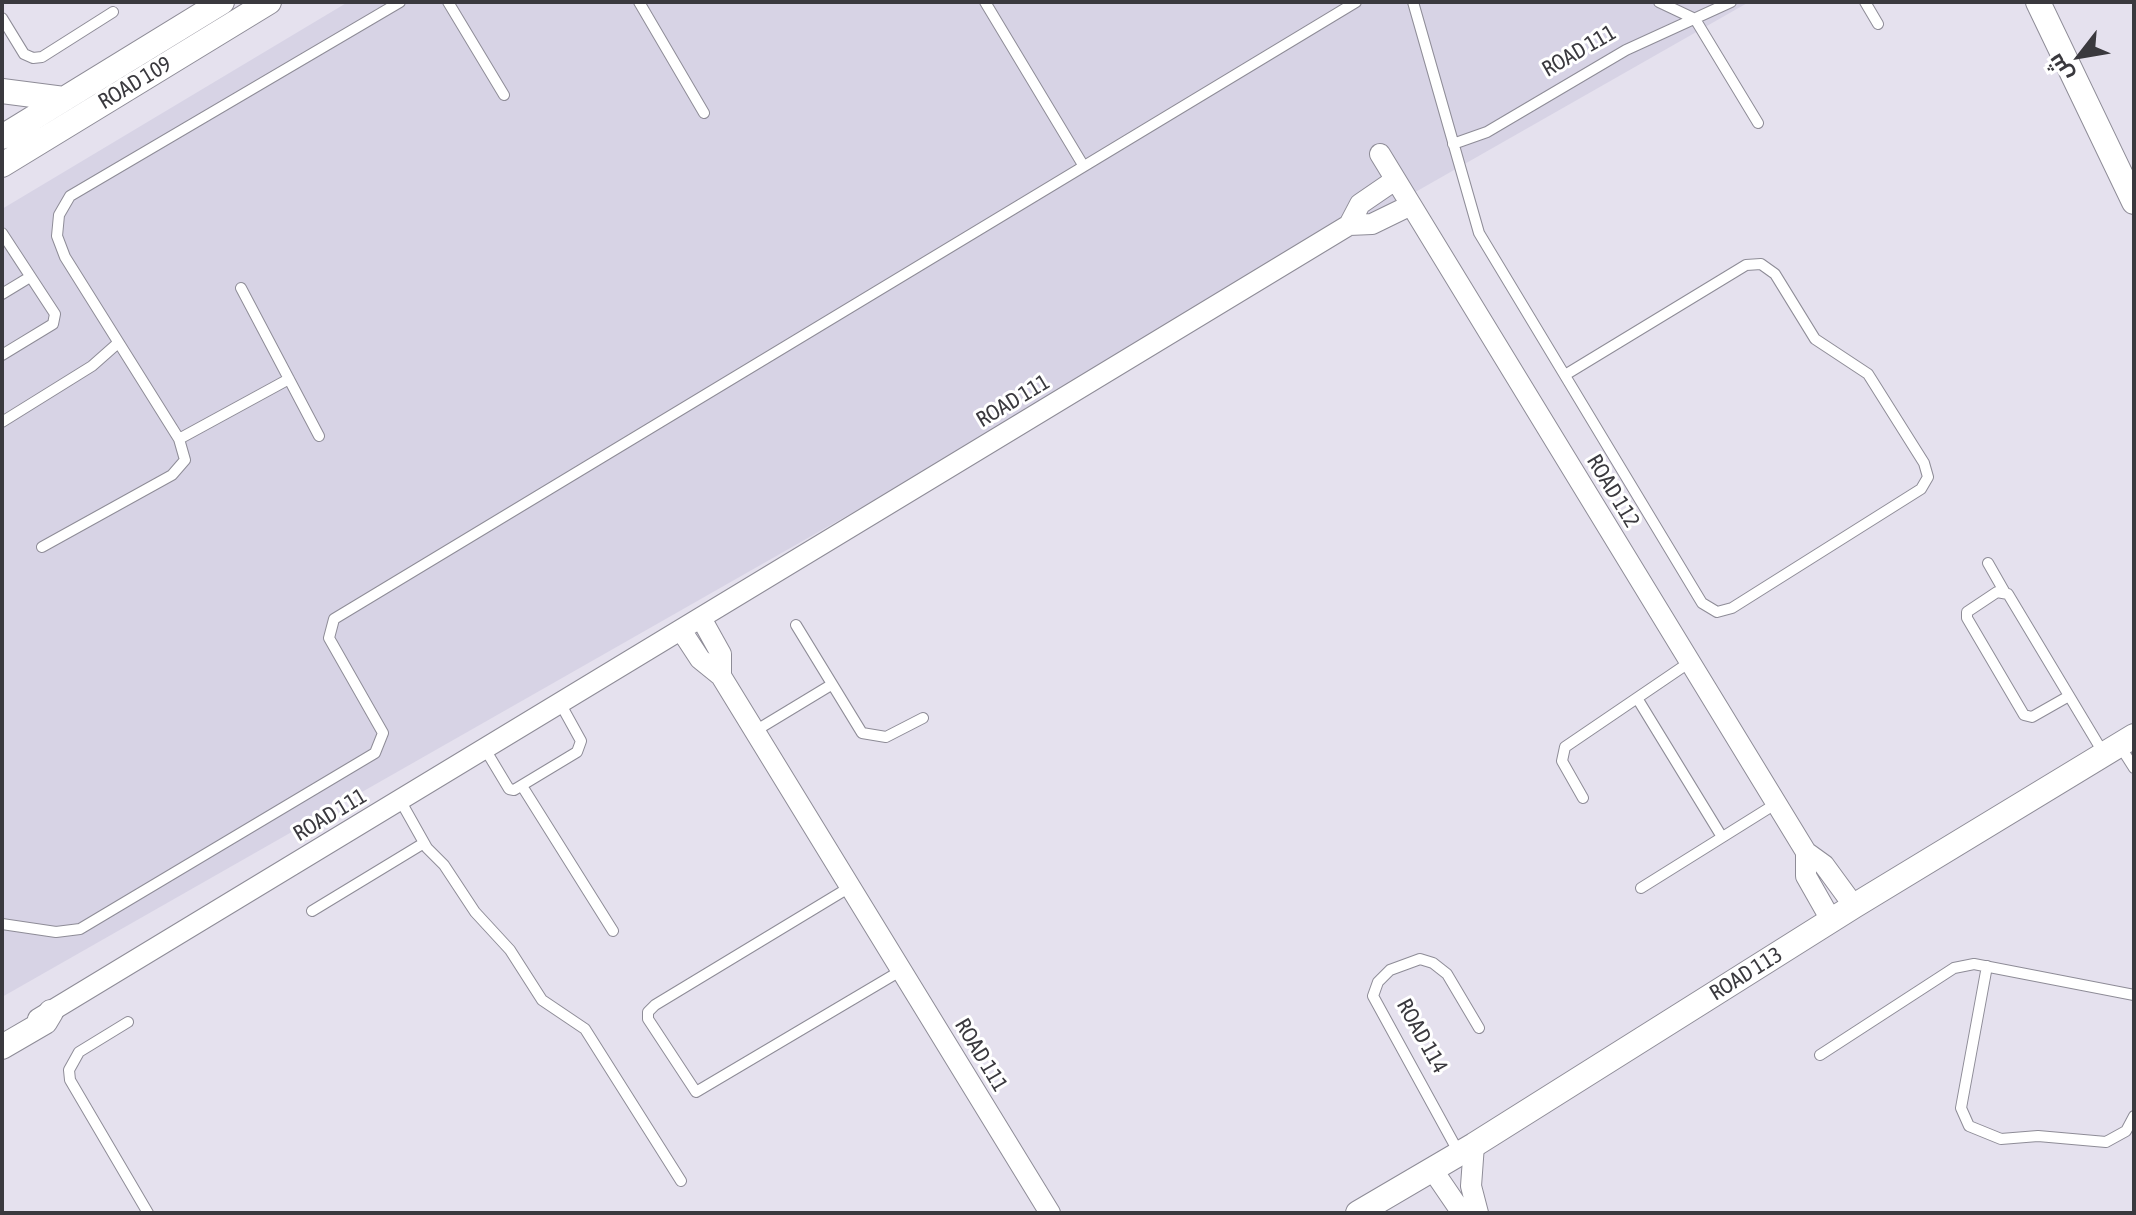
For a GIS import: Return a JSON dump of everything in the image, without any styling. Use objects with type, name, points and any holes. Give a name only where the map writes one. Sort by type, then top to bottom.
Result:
[{"type":"street","name":"ROAD 109","points":[[7,144],[64,99],[222,2]]},
{"type":"street","name":"ROAD 109","points":[[7,144],[269,2]]},
{"type":"street","points":[[2038,2],[2134,202]]},
{"type":"street","points":[[2,91],[64,99]]},
{"type":"street","name":"ROAD 112","points":[[1380,154],[1806,852],[1824,865],[1854,906]]},
{"type":"street","name":"ROAD 111","points":[[1349,225],[1360,204],[1395,180]]},
{"type":"street","name":"ROAD 111","points":[[2,1036],[51,1012],[1349,225],[1372,224],[1411,205]]},
{"type":"street","name":"ROAD 111","points":[[701,618],[721,654],[721,676]]},
{"type":"street","name":"ROAD 111","points":[[681,630],[700,659],[721,676],[1050,1213]]},
{"type":"street","name":"ROAD 113","points":[[1358,1213],[1467,1149],[1831,920],[2119,745]]},
{"type":"street","name":"ROAD 112","points":[[1806,852],[1806,876],[1831,920]]},
{"type":"street","points":[[2,1047],[45,1022],[51,1012]]},
{"type":"street","points":[[1467,1149],[1478,1213]]},
{"type":"street","points":[[1432,1169],[1462,1213]]},
{"type":"lane","points":[[42,547],[181,469],[185,451],[65,257],[57,236],[59,215],[70,196],[400,2]]},
{"type":"lane","points":[[448,2],[504,95]]},
{"type":"lane","points":[[639,2],[704,113]]},
{"type":"lane","points":[[985,2],[1083,165]]},
{"type":"lane","points":[[2,924],[56,932],[80,929],[375,753],[383,733],[329,638],[334,619],[1356,2]]},
{"type":"lane","points":[[1413,2],[1479,233],[1702,603],[1717,612],[1732,608],[1921,489],[1928,477],[1924,463],[1868,374],[1815,339],[1775,274],[1761,264],[1746,265],[1565,375]]},
{"type":"lane","points":[[1659,2],[1695,19],[1758,123]]},
{"type":"lane","name":"ROAD 111","points":[[1453,144],[1487,132],[1626,50],[1731,2]]},
{"type":"lane","points":[[1865,2],[1878,24]]},
{"type":"lane","points":[[2,18],[24,54],[42,57],[113,12]]},
{"type":"lane","points":[[2,233],[53,309],[55,319],[2,355]]},
{"type":"lane","points":[[2,294],[30,277]]},
{"type":"lane","points":[[241,288],[319,436]]},
{"type":"lane","points":[[2,422],[92,366],[118,343]]},
{"type":"lane","points":[[179,439],[289,379]]},
{"type":"lane","points":[[1988,563],[2069,696],[2119,745],[2134,768]]},
{"type":"lane","points":[[2004,591],[1970,609],[1967,618],[2024,715],[2032,717],[2069,696]]},
{"type":"lane","points":[[796,625],[856,728],[869,737],[886,737],[923,718]]},
{"type":"lane","points":[[1583,798],[1564,766],[1563,751],[1690,662]]},
{"type":"lane","points":[[755,731],[831,685]]},
{"type":"lane","points":[[1637,698],[1722,837]]},
{"type":"lane","points":[[485,749],[509,789],[522,786],[582,747],[560,703]]},
{"type":"lane","points":[[522,786],[613,931]]},
{"type":"lane","points":[[400,800],[424,843],[444,865],[475,912],[510,950],[542,1000],[585,1029],[681,1181]]},
{"type":"lane","points":[[1641,888],[1777,803]]},
{"type":"lane","points":[[312,911],[424,843]]},
{"type":"lane","points":[[850,887],[655,1005],[648,1012],[648,1019],[696,1092],[902,970]]},
{"type":"lane","name":"ROAD 114","points":[[1467,1149],[1373,996],[1378,982],[1390,970],[1420,959],[1433,963],[1447,974],[1479,1028]]},
{"type":"lane","points":[[1820,1055],[1954,968],[1974,964],[2134,995]]},
{"type":"lane","points":[[1987,966],[1961,1108],[1969,1126],[1980,1133],[2006,1140],[2038,1136],[2106,1142],[2126,1131],[2134,1116]]},
{"type":"lane","points":[[128,1022],[79,1052],[69,1070],[70,1080],[148,1213]]},
{"type":"shaded area","points":[[348,2],[1749,2],[2,997],[2,209]]}]
